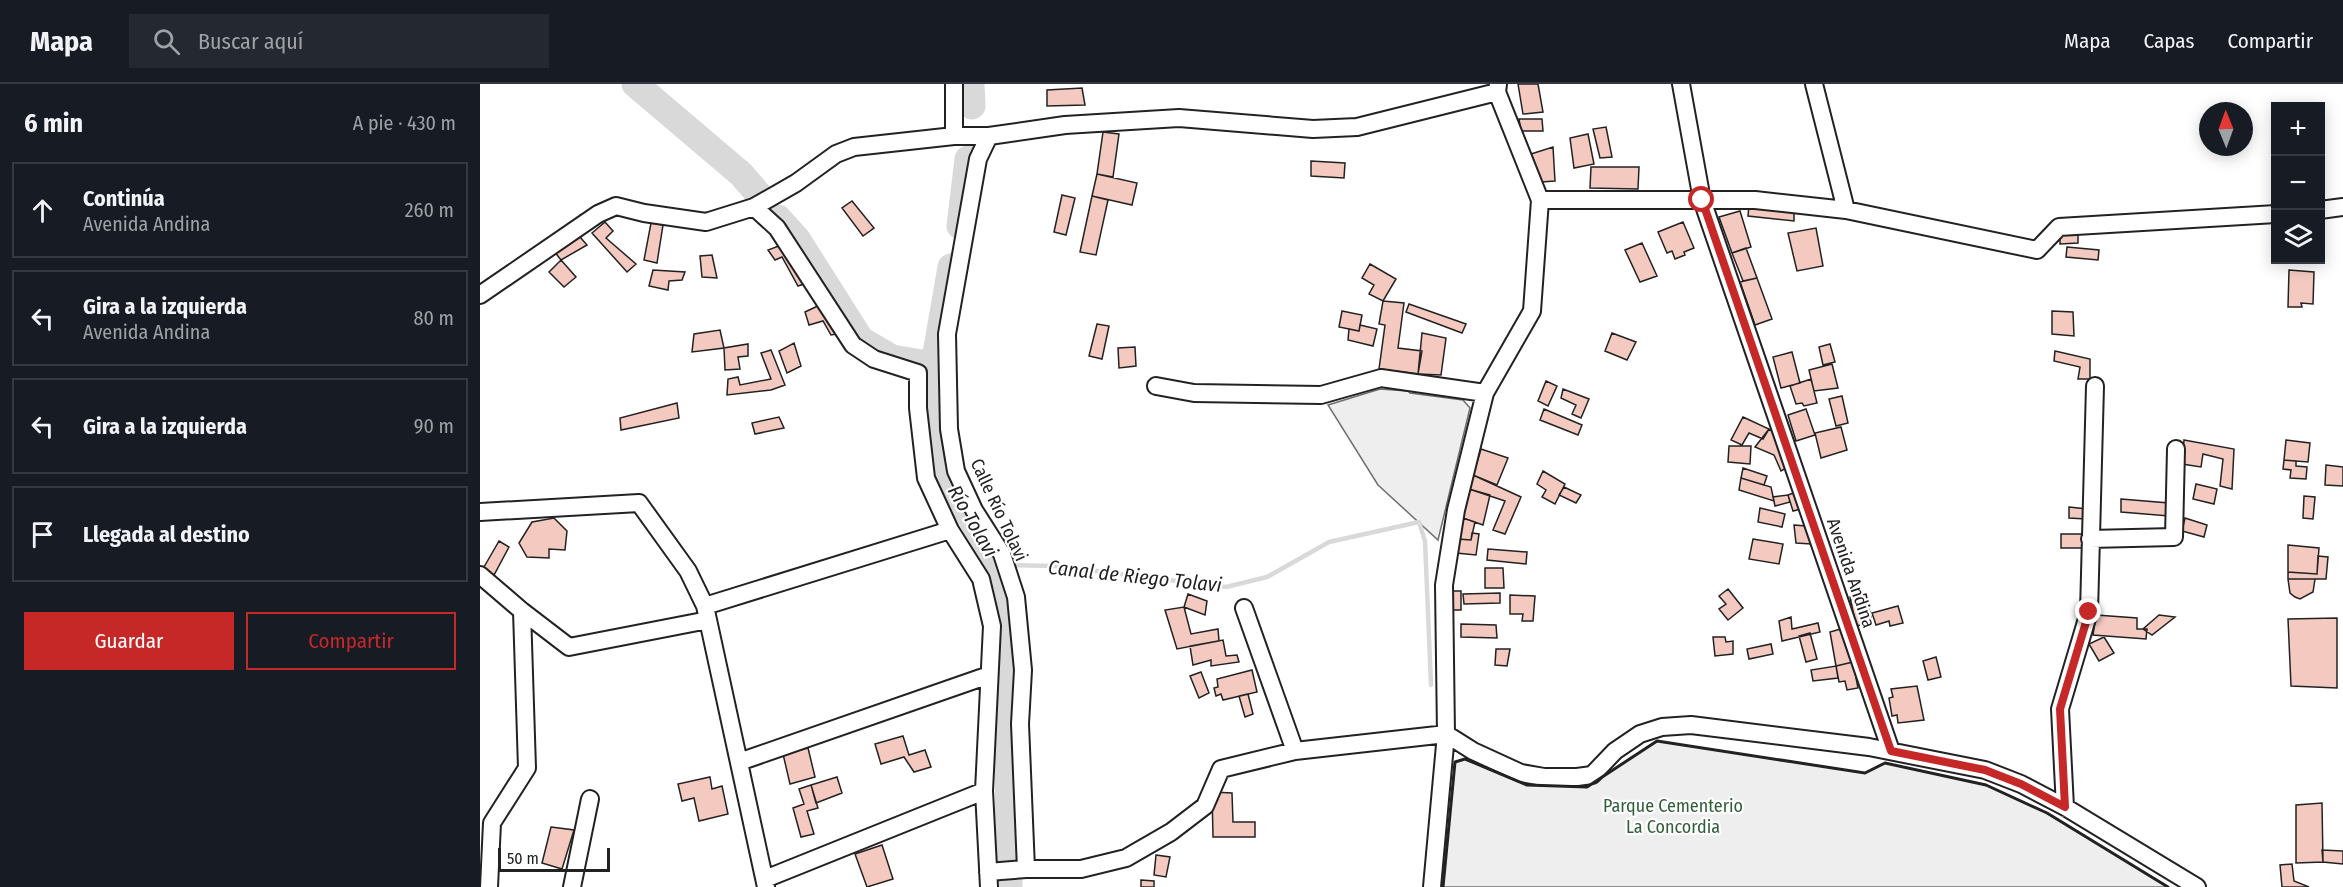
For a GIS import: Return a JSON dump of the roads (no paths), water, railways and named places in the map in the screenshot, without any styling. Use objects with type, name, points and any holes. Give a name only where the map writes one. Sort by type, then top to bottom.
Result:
[{"type":"street","points":[[954,84],[954,136]]},
{"type":"street","name":"Avenida Andina","points":[[1681,84],[1702,200],[1891,751]]},
{"type":"street","points":[[1814,84],[1846,210]]},
{"type":"street","points":[[480,296],[598,214],[616,206],[644,213],[706,222],[754,207],[796,183],[836,154],[854,147],[954,136],[989,136],[1065,125],[1179,118],[1313,129],[1357,127],[1498,88],[1540,200],[1532,310],[1485,393],[1456,510],[1444,585],[1446,734],[1432,887]]},
{"type":"street","name":"Calle Río Tolavi","points":[[989,136],[978,159],[947,334],[949,429],[956,471],[974,510],[1002,554],[1016,597],[1023,670],[1020,724],[1026,869]]},
{"type":"street","points":[[1540,200],[1755,200],[1846,210],[2037,250],[2058,227],[2271,214]]},
{"type":"street","points":[[754,207],[777,228],[853,345],[874,359],[918,373],[918,408],[926,478],[950,530],[981,579],[993,626],[988,675],[984,790],[987,881],[1026,869],[1081,869],[1126,858],[1171,832],[1205,806],[1221,769],[1295,751],[1446,734],[1473,751],[1521,773],[1545,777],[1592,775],[1615,752],[1640,734],[1662,727],[1691,725],[1891,751],[1985,770],[2021,784],[2065,807],[2197,887]]},
{"type":"street","points":[[2325,209],[2343,207]]},
{"type":"street","points":[[1156,386],[1194,393],[1321,394],[1382,378],[1485,393]]},
{"type":"street","points":[[2065,807],[2060,709],[2089,612],[2095,386]]},
{"type":"street","points":[[2090,539],[2174,537],[2176,449]]},
{"type":"street","points":[[480,512],[639,503],[688,571],[707,613],[765,883],[984,790]]},
{"type":"street","points":[[480,575],[522,611],[570,647],[707,613],[950,530]]},
{"type":"street","points":[[1244,608],[1295,751]]},
{"type":"street","points":[[489,887],[492,823],[527,768],[522,611]]},
{"type":"street","points":[[739,762],[988,675]]},
{"type":"street","points":[[572,887],[590,799]]},
{"type":"street","points":[[480,819],[497,814]]},
{"type":"waterway","points":[[635,84],[741,174],[760,196]]},
{"type":"waterway","name":"Río Tolavi","points":[[971,84],[972,106]]},
{"type":"waterway","name":"Río Tolavi","points":[[960,226],[968,159]]},
{"type":"waterway","points":[[778,218],[797,239],[861,340],[892,358],[934,365]]},
{"type":"waterway","name":"Río Tolavi","points":[[951,267],[934,365],[937,439],[947,476],[997,564],[1007,612],[1009,887]]},
{"type":"waterway","name":"Canal de Riego Tolavi","points":[[1009,565],[1056,566],[1226,587],[1267,577],[1329,542],[1419,522],[1425,541],[1431,685]]},
{"type":"park label","name":"Parque Cementerio La Concordia","points":[[1673,816]]}]
